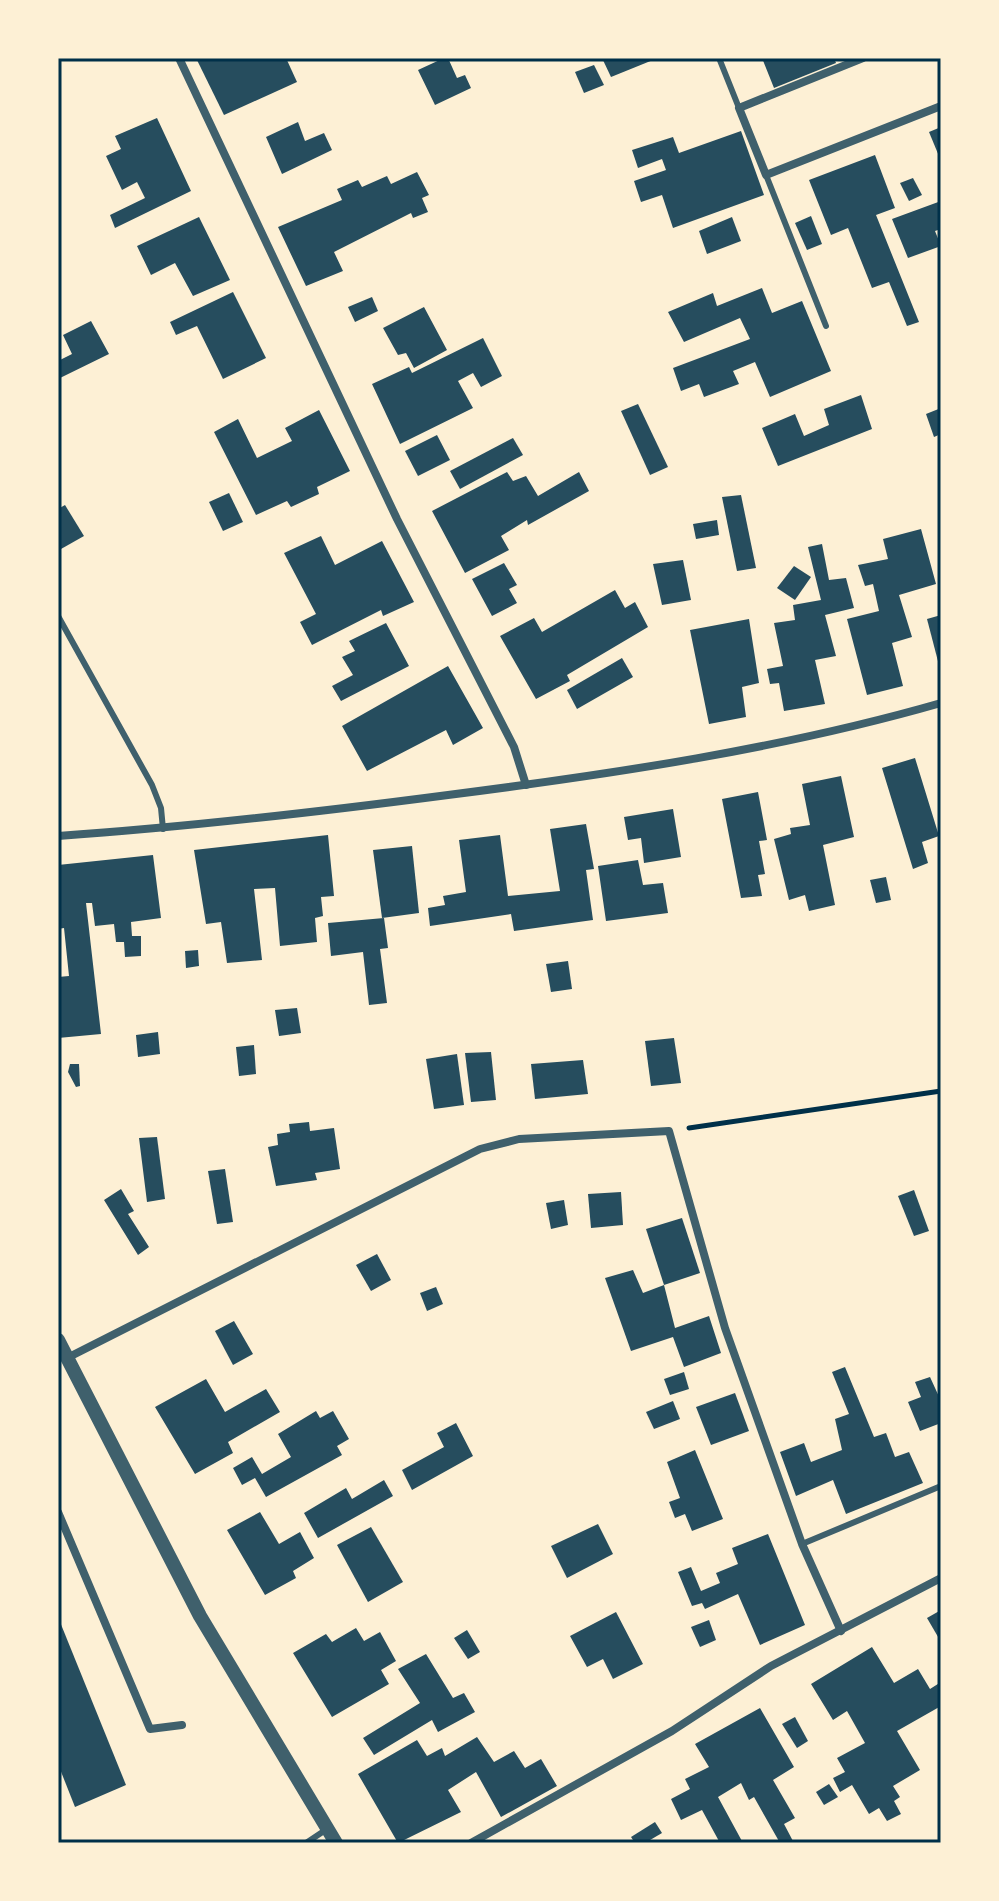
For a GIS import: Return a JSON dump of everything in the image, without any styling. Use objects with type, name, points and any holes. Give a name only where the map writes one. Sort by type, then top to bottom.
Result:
[{"type":"street","points":[[179,58],[397,519],[514,747],[526,785]]},
{"type":"street","points":[[863,58],[739,108],[766,175],[941,106]]},
{"type":"street","points":[[58,836],[163,829],[526,785],[699,757],[941,703]]},
{"type":"street","points":[[67,1358],[480,1149],[519,1139],[669,1131],[725,1328],[802,1544],[841,1631]]},
{"type":"street","points":[[58,1340],[200,1616],[336,1843]]},
{"type":"street","points":[[58,1512],[150,1729],[182,1725]]},
{"type":"street","points":[[471,1843],[672,1731],[771,1666],[941,1578]]},
{"type":"lane","points":[[719,58],[739,108]]},
{"type":"lane","points":[[766,175],[826,326]]},
{"type":"lane","points":[[58,616],[152,785],[161,808],[163,829]]},
{"type":"lane","points":[[802,1544],[941,1486]]},
{"type":"lane","points":[[306,1843],[327,1829]]},
{"type":"path","points":[[669,1131],[941,1091]]},
{"type":"building","points":[[196,58],[286,58],[297,82],[224,115]]},
{"type":"building","points":[[448,58],[457,78],[465,75],[471,88],[435,105],[418,70]]},
{"type":"building","points":[[602,58],[652,58],[653,60],[611,77]]},
{"type":"building","points":[[762,58],[834,58],[836,63],[774,88]]},
{"type":"building","points":[[594,65],[604,85],[584,93],[575,72]]},
{"type":"building","points":[[157,118],[191,191],[115,228],[110,215],[145,198],[137,182],[122,190],[106,156],[121,149],[115,136]]},
{"type":"building","points":[[298,122],[305,141],[324,133],[332,150],[282,174],[266,137]]},
{"type":"building","points":[[941,127],[941,161],[929,132]]},
{"type":"building","points":[[741,131],[764,195],[673,228],[662,195],[641,202],[634,181],[666,170],[662,159],[638,168],[632,150],[673,137],[679,153]]},
{"type":"building","points":[[875,155],[895,208],[876,215],[919,322],[907,326],[889,282],[872,288],[848,228],[831,235],[809,180]]},
{"type":"building","points":[[417,172],[429,195],[422,198],[428,212],[413,218],[411,213],[334,252],[343,271],[306,286],[278,227],[342,200],[337,189],[358,180],[362,187],[387,176],[391,184]]},
{"type":"building","points":[[913,178],[922,195],[909,201],[900,183]]},
{"type":"building","points":[[941,201],[941,229],[935,231],[941,246],[908,258],[892,219]]},
{"type":"building","points":[[811,216],[822,244],[807,250],[795,223]]},
{"type":"building","points":[[199,217],[230,280],[193,296],[175,263],[151,275],[137,246]]},
{"type":"building","points":[[732,217],[741,241],[707,254],[699,231]]},
{"type":"building","points":[[762,288],[772,313],[802,301],[831,371],[770,397],[755,362],[733,371],[739,384],[704,397],[699,384],[681,391],[673,368],[750,339],[740,318],[684,342],[668,312],[713,293],[717,306]]},
{"type":"building","points":[[233,292],[266,358],[223,379],[197,326],[176,335],[170,322]]},
{"type":"building","points":[[372,297],[378,311],[355,322],[348,307]]},
{"type":"building","points":[[424,307],[447,350],[414,368],[406,353],[398,355],[383,328]]},
{"type":"building","points":[[91,321],[109,354],[60,378],[58,361],[72,354],[63,335]]},
{"type":"building","points":[[483,338],[502,376],[481,387],[473,373],[458,381],[473,408],[400,444],[372,384],[409,367],[412,373]]},
{"type":"building","points":[[861,395],[872,429],[778,466],[762,428],[795,414],[804,436],[829,425],[824,409]]},
{"type":"building","points":[[638,404],[668,467],[650,475],[621,411]]},
{"type":"building","points":[[941,408],[941,434],[934,437],[926,414]]},
{"type":"building","points":[[319,410],[350,471],[317,487],[319,494],[291,507],[287,501],[256,515],[214,432],[238,419],[257,458],[292,441],[285,428]]},
{"type":"building","points":[[437,435],[450,460],[418,476],[405,451]]},
{"type":"building","points":[[513,438],[523,455],[460,489],[450,471]]},
{"type":"building","points":[[507,472],[513,481],[526,476],[538,496],[579,472],[589,491],[528,525],[527,520],[501,536],[509,550],[465,573],[432,511]]},
{"type":"building","points":[[229,493],[243,522],[223,531],[209,502]]},
{"type":"building","points":[[741,495],[756,568],[737,571],[722,497]]},
{"type":"building","points":[[65,505],[84,536],[61,549],[58,509]]},
{"type":"building","points":[[717,520],[719,535],[696,539],[693,524]]},
{"type":"building","points":[[921,529],[936,584],[899,595],[912,637],[892,643],[903,686],[867,695],[847,619],[879,611],[873,584],[865,586],[858,565],[888,559],[883,539]]},
{"type":"building","points":[[321,536],[335,565],[382,541],[414,602],[383,616],[381,610],[312,645],[300,622],[316,614],[284,553]]},
{"type":"building","points":[[822,544],[829,580],[846,578],[854,608],[825,615],[836,656],[815,660],[825,704],[784,711],[779,683],[770,684],[767,669],[783,666],[774,623],[795,620],[793,605],[821,600],[808,547]]},
{"type":"building","points":[[683,560],[691,600],[662,605],[653,564]]},
{"type":"building","points":[[504,563],[517,585],[509,589],[517,603],[492,616],[472,579]]},
{"type":"building","points":[[794,566],[811,577],[795,600],[777,588]]},
{"type":"building","points":[[615,590],[625,608],[635,602],[648,627],[567,675],[570,681],[536,699],[500,636],[534,618],[542,632]]},
{"type":"building","points":[[941,615],[941,669],[940,669],[927,619]]},
{"type":"building","points":[[749,619],[759,683],[742,687],[746,717],[709,724],[690,630]]},
{"type":"building","points":[[386,623],[409,666],[341,701],[332,686],[353,675],[342,657],[355,651],[349,641]]},
{"type":"building","points":[[622,658],[633,677],[577,709],[567,690]]},
{"type":"building","points":[[448,666],[483,728],[453,745],[446,730],[367,771],[342,726]]},
{"type":"building","points":[[915,758],[939,836],[922,842],[928,863],[913,869],[882,768]]},
{"type":"building","points":[[841,776],[854,837],[823,845],[835,905],[809,911],[805,895],[789,900],[774,839],[791,834],[790,828],[810,825],[802,784]]},
{"type":"building","points":[[758,792],[767,840],[759,841],[765,874],[758,875],[762,896],[741,898],[722,799]]},
{"type":"building","points":[[673,809],[681,857],[644,863],[641,838],[628,840],[624,817]]},
{"type":"building","points":[[586,824],[594,869],[586,870],[593,920],[514,931],[511,914],[430,926],[428,908],[445,905],[443,896],[466,892],[459,840],[500,835],[508,896],[560,891],[550,829]]},
{"type":"building","points":[[328,835],[334,896],[321,897],[323,916],[315,918],[317,942],[280,946],[275,888],[254,889],[262,960],[227,963],[221,922],[206,924],[194,850]]},
{"type":"building","points":[[412,846],[419,913],[382,918],[373,850]]},
{"type":"building","points":[[153,855],[161,918],[131,922],[132,936],[141,936],[141,956],[125,957],[124,942],[116,942],[114,924],[95,926],[92,903],[86,903],[101,1034],[58,1038],[58,977],[69,976],[64,928],[58,929],[58,865]]},
{"type":"building","points":[[638,860],[643,885],[663,883],[668,913],[606,921],[598,866]]},
{"type":"building","points":[[886,877],[891,900],[876,903],[870,880]]},
{"type":"building","points":[[384,918],[388,948],[380,949],[387,1003],[369,1005],[363,952],[331,956],[328,923]]},
{"type":"building","points":[[198,950],[199,966],[186,968],[185,951]]},
{"type":"building","points":[[568,961],[572,989],[551,992],[546,964]]},
{"type":"building","points":[[297,1008],[301,1033],[279,1036],[275,1010]]},
{"type":"building","points":[[158,1032],[160,1054],[138,1057],[136,1035]]},
{"type":"building","points":[[674,1038],[681,1083],[651,1086],[645,1041]]},
{"type":"building","points":[[254,1045],[256,1074],[239,1076],[236,1047]]},
{"type":"building","points":[[491,1052],[496,1100],[471,1102],[465,1053]]},
{"type":"building","points":[[457,1054],[464,1105],[434,1109],[426,1059]]},
{"type":"building","points":[[583,1060],[588,1094],[535,1099],[531,1064]]},
{"type":"building","points":[[70,1064],[79,1064],[80,1086],[76,1087],[68,1072]]},
{"type":"building","points":[[309,1122],[310,1131],[334,1128],[340,1169],[315,1173],[317,1180],[276,1186],[268,1147],[278,1145],[277,1134],[290,1132],[289,1124]]},
{"type":"building","points":[[157,1137],[165,1199],[147,1202],[139,1138]]},
{"type":"building","points":[[225,1169],[233,1222],[217,1224],[208,1171]]},
{"type":"building","points":[[121,1189],[134,1211],[128,1214],[149,1247],[138,1255],[104,1200]]},
{"type":"building","points":[[914,1190],[929,1231],[914,1236],[898,1196]]},
{"type":"building","points":[[621,1192],[623,1225],[591,1228],[588,1194]]},
{"type":"building","points":[[564,1200],[568,1225],[551,1229],[546,1203]]},
{"type":"building","points":[[682,1218],[700,1273],[664,1285],[646,1229]]},
{"type":"building","points":[[377,1254],[391,1280],[371,1291],[356,1265]]},
{"type":"building","points":[[633,1270],[643,1293],[664,1285],[675,1328],[709,1316],[721,1353],[684,1367],[673,1337],[631,1351],[605,1278]]},
{"type":"building","points":[[436,1287],[443,1304],[427,1311],[420,1293]]},
{"type":"building","points":[[234,1321],[253,1354],[233,1365],[215,1331]]},
{"type":"building","points":[[845,1367],[874,1437],[886,1433],[895,1457],[909,1452],[923,1483],[846,1514],[833,1480],[796,1496],[780,1452],[804,1443],[811,1462],[842,1450],[835,1419],[849,1414],[832,1372]]},
{"type":"building","points":[[684,1372],[689,1389],[670,1395],[664,1379]]},
{"type":"building","points":[[930,1377],[941,1401],[941,1423],[920,1431],[908,1402],[921,1397],[915,1382]]},
{"type":"building","points":[[206,1379],[225,1412],[266,1389],[280,1412],[228,1442],[233,1453],[195,1474],[155,1407]]},
{"type":"building","points":[[735,1393],[749,1431],[711,1445],[696,1407]]},
{"type":"building","points":[[673,1401],[680,1419],[654,1429],[646,1412]]},
{"type":"building","points":[[316,1411],[320,1418],[333,1411],[349,1439],[337,1446],[342,1455],[266,1497],[255,1478],[242,1485],[233,1468],[252,1457],[262,1474],[291,1457],[278,1434]]},
{"type":"building","points":[[456,1423],[473,1456],[412,1490],[402,1470],[444,1447],[437,1433]]},
{"type":"building","points":[[695,1450],[723,1519],[692,1531],[685,1514],[675,1518],[669,1502],[680,1498],[667,1462]]},
{"type":"building","points":[[384,1480],[393,1496],[318,1538],[304,1513],[346,1488],[352,1499]]},
{"type":"building","points":[[260,1512],[279,1544],[300,1532],[314,1558],[293,1571],[296,1578],[265,1595],[227,1530]]},
{"type":"building","points":[[598,1524],[613,1554],[567,1578],[551,1546]]},
{"type":"building","points":[[371,1527],[403,1582],[368,1602],[337,1545]]},
{"type":"building","points":[[768,1534],[805,1625],[760,1645],[738,1594],[705,1609],[702,1603],[692,1606],[678,1572],[691,1567],[701,1591],[720,1583],[716,1573],[738,1564],[732,1548]]},
{"type":"building","points":[[941,1610],[941,1642],[927,1618]]},
{"type":"building","points":[[616,1612],[643,1664],[613,1679],[603,1659],[587,1667],[570,1636]]},
{"type":"building","points":[[58,1617],[126,1785],[75,1807],[58,1764]]},
{"type":"building","points":[[709,1620],[716,1640],[700,1647],[691,1627]]},
{"type":"building","points":[[356,1628],[364,1641],[380,1632],[396,1661],[381,1670],[389,1684],[332,1717],[293,1653],[326,1634],[332,1642]]},
{"type":"building","points":[[467,1630],[480,1652],[468,1659],[454,1638]]},
{"type":"building","points":[[872,1647],[894,1683],[918,1669],[930,1689],[941,1682],[941,1706],[897,1731],[920,1770],[893,1786],[900,1797],[894,1801],[901,1814],[887,1821],[879,1808],[869,1814],[852,1785],[840,1792],[833,1778],[845,1772],[837,1758],[865,1743],[847,1711],[833,1720],[811,1684]]},
{"type":"building","points":[[426,1654],[453,1698],[464,1693],[475,1712],[438,1732],[432,1720],[374,1755],[363,1738],[420,1703],[398,1669]]},
{"type":"building","points":[[760,1708],[794,1767],[773,1780],[795,1818],[784,1824],[794,1843],[780,1843],[754,1797],[749,1800],[741,1783],[718,1797],[743,1843],[720,1843],[702,1810],[681,1820],[671,1799],[690,1789],[685,1779],[709,1767],[695,1744]]},
{"type":"building","points":[[795,1717],[808,1741],[797,1748],[782,1724]]},
{"type":"building","points":[[477,1737],[494,1762],[514,1751],[525,1768],[541,1759],[557,1786],[501,1817],[476,1772],[448,1790],[461,1812],[398,1843],[358,1774],[417,1740],[427,1756],[442,1748],[445,1756]]},
{"type":"building","points":[[829,1784],[838,1797],[824,1805],[816,1792]]},
{"type":"building","points":[[655,1822],[662,1833],[645,1843],[635,1843],[631,1837]]}]
